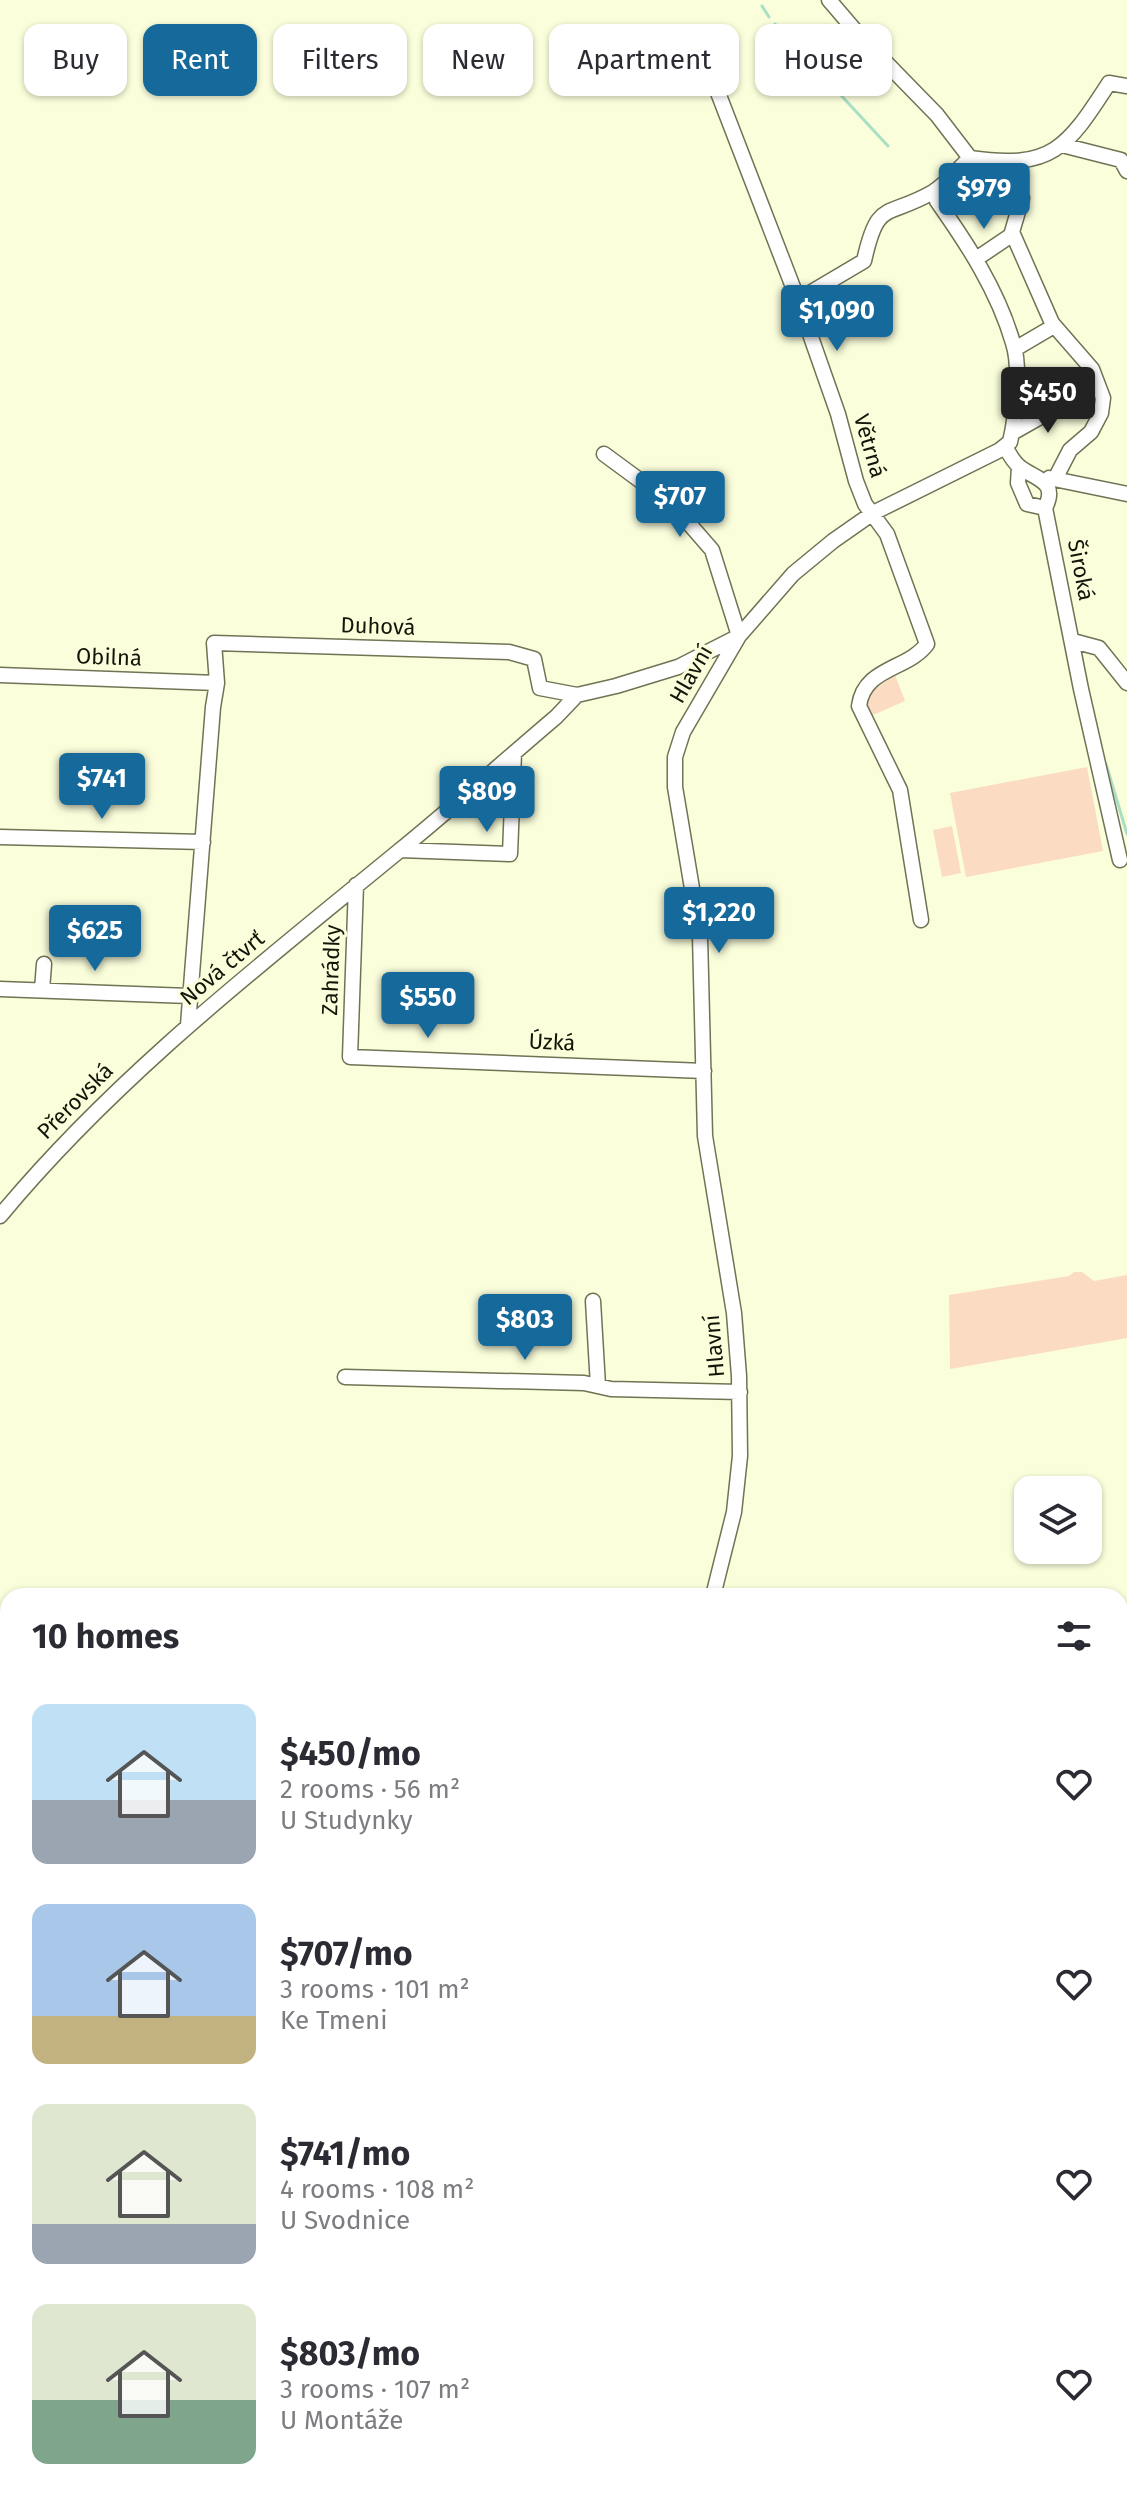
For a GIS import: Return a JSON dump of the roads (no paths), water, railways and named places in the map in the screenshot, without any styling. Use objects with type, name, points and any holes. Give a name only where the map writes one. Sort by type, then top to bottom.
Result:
[{"type":"street","points":[[829,0],[937,115],[970,158]]},
{"type":"street","points":[[798,300],[864,261],[870,233],[885,212],[935,191],[970,158],[1023,162],[1053,153],[1109,83],[1127,86]]},
{"type":"street","name":"Větrná","points":[[719,96],[798,300],[838,414],[856,481],[865,504],[887,534],[927,644],[922,651],[874,678],[866,686],[859,706],[900,790],[921,920]]},
{"type":"street","points":[[1062,145],[1121,160],[1127,171]]},
{"type":"street","points":[[935,191],[937,201],[976,259],[997,300],[1015,349],[1008,440],[1019,467],[1018,483],[1027,504],[1045,508]]},
{"type":"street","points":[[1022,198],[1013,234],[1054,326],[1092,369],[1103,398],[1101,413],[1091,432],[1070,450],[1055,479]]},
{"type":"street","points":[[976,259],[1013,234]]},
{"type":"street","points":[[1015,349],[1054,326]]},
{"type":"street","name":"Hlavní","points":[[715,1588],[734,1512],[740,1456],[740,1392],[734,1313],[705,1136],[700,936],[675,787],[675,757],[683,732],[739,636],[793,574],[873,513],[1008,440],[1042,416],[1047,402]]},
{"type":"street","points":[[577,695],[678,667],[739,636],[712,550],[672,504],[604,454]]},
{"type":"street","points":[[1019,467],[1038,477],[1127,494]]},
{"type":"street","name":"Široká","points":[[1038,477],[1049,492],[1045,508],[1081,689],[1120,860]]},
{"type":"street","points":[[1073,641],[1099,648],[1127,683]]},
{"type":"street","name":"Nová čtvrť","points":[[188,1025],[217,683],[214,643],[220,643]]},
{"type":"street","name":"Duhová","points":[[220,643],[502,652],[534,659],[540,688],[577,695]]},
{"type":"street","name":"Obilná","points":[[0,675],[217,683]]},
{"type":"street","name":"Nová čtvrť","points":[[188,1025],[400,850],[556,717],[577,695]]},
{"type":"street","points":[[400,850],[510,854],[514,753]]},
{"type":"street","points":[[0,837],[203,842]]},
{"type":"street","name":"Zahrádky","points":[[350,1057],[356,885]]},
{"type":"street","points":[[42,990],[44,964]]},
{"type":"street","points":[[0,989],[189,996]]},
{"type":"street","name":"Přerovská","points":[[0,1216],[40,1167],[111,1094],[188,1025]]},
{"type":"street","name":"Úzká","points":[[350,1057],[704,1071]]},
{"type":"street","points":[[593,1301],[598,1386]]},
{"type":"street","points":[[345,1377],[584,1383],[611,1389],[740,1392]]},
{"type":"waterway","points":[[762,6],[769,17]]},
{"type":"waterway","points":[[842,96],[888,146]]},
{"type":"waterway","points":[[1106,764],[1127,834]]}]
